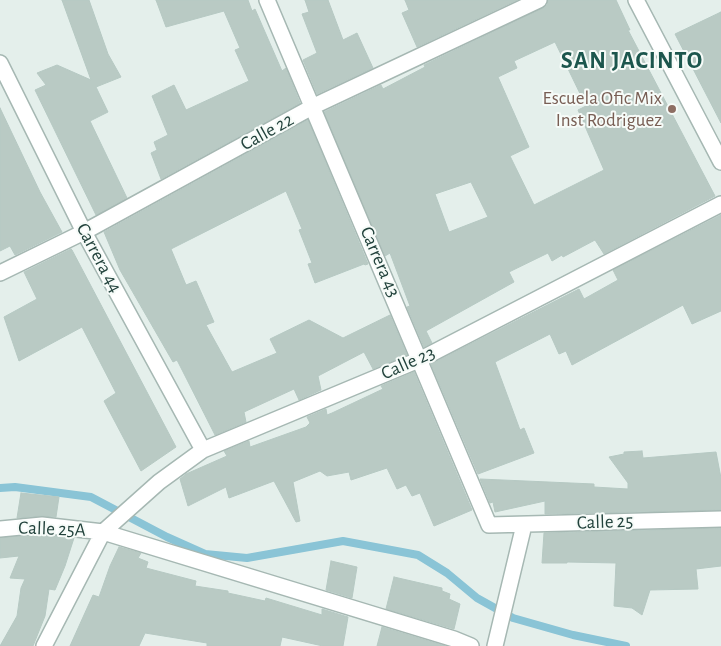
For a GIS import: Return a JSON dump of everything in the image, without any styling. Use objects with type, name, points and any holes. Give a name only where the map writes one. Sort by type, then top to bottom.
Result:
[{"type":"street","name":"Carrera 43","points":[[268,0],[489,525]]},
{"type":"street","name":"Calle 22","points":[[0,273],[84,232],[314,106],[539,0]]},
{"type":"street","points":[[636,0],[721,162]]},
{"type":"street","name":"Carrera 44","points":[[0,63],[84,232],[203,450]]},
{"type":"street","name":"Calle 23","points":[[106,529],[159,482],[203,450],[420,359],[721,204]]},
{"type":"street","name":"Calle 25","points":[[489,525],[721,519]]},
{"type":"street","name":"Calle 25A","points":[[0,528],[42,525],[106,529]]},
{"type":"street","points":[[495,646],[524,525]]},
{"type":"street","points":[[44,646],[106,529],[472,646]]},
{"type":"building","points":[[62,0],[89,0],[108,54],[121,77],[96,87],[108,112],[90,121],[127,198],[96,215],[35,90],[46,85],[37,73],[57,65],[91,80]]},
{"type":"building","points":[[156,0],[248,0],[252,11],[255,9],[282,71],[286,68],[300,103],[161,179],[151,153],[157,150],[154,142],[168,135],[152,96],[174,85],[186,110],[249,81],[235,50],[240,48],[224,11],[166,27]]},
{"type":"building","points":[[305,0],[328,0],[343,40],[357,33],[373,68],[317,94],[303,60],[317,53],[302,14],[309,12]]},
{"type":"building","points":[[405,0],[517,0],[417,47],[402,13],[409,10]]},
{"type":"building","points":[[548,0],[616,0],[630,30],[628,30],[715,196],[604,254],[595,240],[563,257],[562,255],[552,261],[548,253],[509,272],[514,282],[426,331],[432,343],[424,347],[407,307],[410,306],[390,253],[385,256],[324,112],[381,85],[383,89],[425,67],[424,65],[547,5]],"holes":[[[555,42],[586,106],[578,110],[604,170],[534,205],[510,156],[529,147],[498,77],[517,68],[514,61]],[[471,182],[488,217],[449,232],[435,194]]]},
{"type":"building","points":[[721,12],[721,123],[675,34]]},
{"type":"building","points":[[0,108],[40,192],[62,232],[15,255],[10,246],[0,251]]},
{"type":"building","points":[[308,120],[368,264],[315,283],[308,264],[312,263],[299,230],[302,229],[286,191],[171,249],[186,285],[196,281],[214,322],[206,325],[232,372],[277,353],[270,339],[309,320],[343,338],[390,315],[407,355],[373,369],[364,352],[318,376],[321,390],[299,400],[294,389],[244,412],[246,422],[215,435],[177,360],[173,362],[120,270],[104,232]]},
{"type":"building","points":[[721,215],[721,311],[692,324],[683,305],[572,365],[566,351],[559,354],[550,334],[495,362],[520,430],[524,428],[534,453],[478,474],[431,364],[579,289],[584,299],[618,280],[613,270]]},
{"type":"building","points":[[71,249],[176,447],[141,471],[104,401],[116,393],[82,327],[19,361],[4,317],[37,299],[24,272]]},
{"type":"building","points":[[414,372],[472,510],[434,526],[420,493],[412,496],[406,485],[397,489],[387,468],[351,480],[349,472],[327,476],[320,471],[293,482],[300,521],[296,522],[274,481],[229,498],[226,487],[188,506],[180,479],[186,474],[227,456],[224,451],[249,441],[250,447],[306,427],[310,423],[307,417],[326,409],[327,415],[332,413],[383,389],[381,386]]},
{"type":"building","points":[[642,451],[643,458],[716,452],[721,478],[721,510],[545,514],[545,501],[495,512],[493,502],[490,503],[480,479],[594,484],[594,487],[628,489],[628,483],[609,457],[624,454],[624,452]]},
{"type":"building","points":[[21,493],[59,497],[56,517],[17,518]]},
{"type":"building","points":[[721,528],[721,566],[696,569],[698,589],[650,590],[642,615],[632,608],[614,606],[616,563],[542,563],[544,533]]},
{"type":"building","points":[[42,534],[74,538],[65,566],[55,590],[49,589],[45,616],[33,646],[0,646],[17,616],[21,588],[25,579],[10,578],[19,556],[0,558],[0,538]]},
{"type":"building","points":[[119,547],[141,553],[138,558],[148,562],[146,568],[196,581],[195,586],[228,591],[228,593],[265,601],[266,598],[322,615],[322,609],[348,617],[343,646],[323,646],[282,637],[280,646],[207,646],[207,643],[145,633],[139,646],[70,646],[93,595],[99,597]]},
{"type":"building","points":[[331,561],[357,567],[352,598],[326,590]]},
{"type":"building","points":[[394,577],[442,588],[442,591],[450,594],[449,599],[460,604],[454,629],[386,609]]},
{"type":"building","points":[[382,627],[445,646],[377,646]]},
{"type":"waterway","points":[[0,488],[15,487],[91,497],[167,537],[205,554],[247,558],[343,541],[418,555],[447,573],[477,598],[513,618],[573,635],[626,646]]},
{"type":"place","name":"Escuela Ofic Mix Inst Rodriguez","points":[[672,109]]},
{"type":"district","name":"SAN JACINTO","points":[[632,61]]}]
